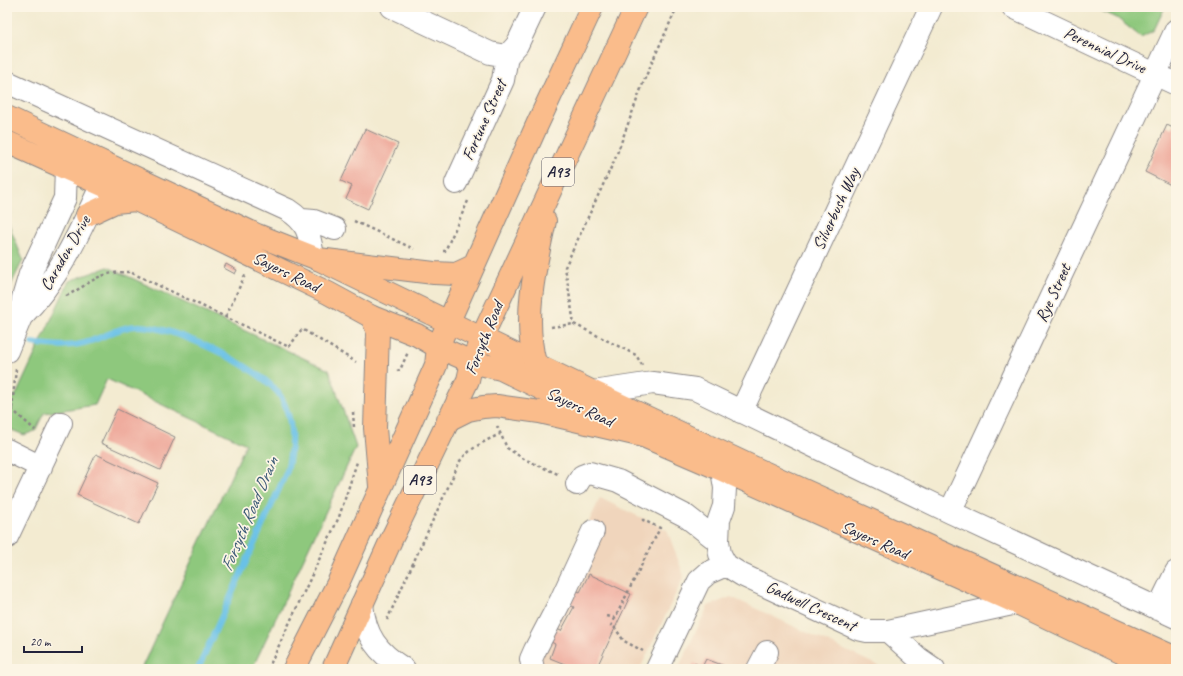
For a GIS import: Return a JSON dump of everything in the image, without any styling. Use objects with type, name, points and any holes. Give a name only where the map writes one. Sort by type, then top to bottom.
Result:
[{"type":"main road","name":"Forsyth Road","points":[[294,669],[339,581],[436,365],[438,347],[473,266],[592,7]]},
{"type":"main road","name":"Forsyth Road","points":[[333,669],[362,604],[468,380],[472,362],[482,337],[636,7]]},
{"type":"main road","name":"Sayers Road","points":[[7,117],[136,200],[328,293],[372,317],[417,335],[438,347],[472,362],[501,369],[606,420],[722,470],[1017,603],[1155,669]]},
{"type":"main road","name":"Sayers Road","points":[[7,142],[91,170],[315,258],[449,321],[593,392],[764,472],[1176,658]]},
{"type":"main road","points":[[535,363],[530,344],[531,299],[537,258],[555,179]]},
{"type":"main road","points":[[85,220],[115,202],[136,200]]},
{"type":"main road","points":[[315,258],[434,273],[456,274],[473,266]]},
{"type":"main road","points":[[372,317],[378,332],[375,428],[380,487]]},
{"type":"main road","points":[[448,420],[468,410],[497,406],[540,412],[644,436]]},
{"type":"street","name":"Fortune Street","points":[[392,7],[494,54],[507,56]]},
{"type":"street","name":"Fortune Street","points":[[456,183],[503,80],[507,56],[517,45],[535,7]]},
{"type":"street","name":"Silverbush Way","points":[[741,412],[932,7]]},
{"type":"street","name":"Perennial Drive","points":[[1013,7],[1176,84]]},
{"type":"street","name":"Rye Street","points":[[950,512],[1176,30]]},
{"type":"street","points":[[7,82],[288,210],[302,220],[314,221],[335,229]]},
{"type":"street","name":"Caradon Drive","points":[[22,317],[23,298],[30,274],[62,205],[91,170]]},
{"type":"street","name":"Caradon Drive","points":[[7,351],[22,317],[51,284],[72,248],[85,220],[91,170]]},
{"type":"street","points":[[62,205],[85,220]]},
{"type":"street","name":"Sayers Road","points":[[302,220],[309,234],[315,258]]},
{"type":"street","name":"Sayers Road","points":[[593,392],[653,383],[695,389],[950,512],[1167,613]]},
{"type":"street","points":[[7,537],[57,432]]},
{"type":"street","points":[[7,450],[41,467]]},
{"type":"street","points":[[653,661],[699,581],[708,573],[726,565],[720,554],[718,541],[719,520],[724,506],[725,488],[722,470]]},
{"type":"street","points":[[577,484],[582,476],[590,473],[618,481],[686,516],[718,541]]},
{"type":"street","points":[[533,669],[531,659],[561,600],[593,531]]},
{"type":"street","name":"Gadwell Crescent","points":[[726,565],[742,575],[858,629],[888,631],[1017,603]]},
{"type":"street","points":[[1167,613],[1176,572]]},
{"type":"street","points":[[362,604],[363,618],[373,642],[381,652],[404,669]]},
{"type":"street","points":[[888,631],[918,658],[933,669]]},
{"type":"street","points":[[541,637],[541,651],[550,669]]},
{"type":"path","points":[[653,383],[636,355],[574,324],[565,267],[615,159],[645,78],[677,7]]},
{"type":"path","points":[[59,299],[76,291],[95,278],[112,272],[130,272],[289,347],[302,329],[358,364]]},
{"type":"path","points":[[7,405],[40,435],[57,432]]},
{"type":"path","points":[[497,406],[494,417],[507,448],[524,459],[577,484]]},
{"type":"path","points":[[354,408],[352,422],[354,429]]},
{"type":"path","points":[[373,642],[382,630],[460,461],[476,446],[500,434]]},
{"type":"path","points":[[268,669],[339,517],[358,456]]},
{"type":"path","points":[[643,513],[643,520],[660,528],[611,626],[615,628],[624,641],[653,661]]},
{"type":"path","points":[[607,616],[615,618]]},
{"type":"shaded area","points":[[600,498],[667,530],[684,576],[640,669],[521,669]]},
{"type":"shaded area","points":[[731,597],[885,669],[678,669],[708,606]]},
{"type":"green space","points":[[1093,7],[1165,7],[1154,30],[1141,37],[1117,18]]},
{"type":"green space","points":[[7,220],[23,260],[7,293]]},
{"type":"green space","points":[[108,267],[329,370],[356,447],[252,669],[141,669],[246,444],[107,379],[95,405],[44,413],[35,431],[24,435],[7,428],[7,405],[17,393],[69,281]]},
{"type":"building","points":[[1174,124],[1176,125],[1175,187],[1145,172],[1167,125],[1173,128]]},
{"type":"building","points":[[365,129],[398,144],[368,209],[346,199],[352,186],[341,181]]},
{"type":"building","points":[[226,264],[237,270],[235,274],[224,268]]},
{"type":"building","points":[[117,409],[175,437],[160,470],[101,443]]},
{"type":"building","points":[[96,454],[158,483],[139,524],[77,495]]},
{"type":"building","points":[[589,574],[631,594],[596,669],[577,669],[550,658],[555,644],[543,638],[549,625],[561,631],[574,607],[561,600],[567,586],[580,592]]},
{"type":"building","points":[[706,659],[731,669],[691,669],[694,663],[702,667]]},
{"type":"waterway","name":"Forsyth Road Drain","points":[[32,343],[54,346],[69,346],[91,341],[131,326],[152,327],[193,340],[215,350],[256,374],[272,386],[281,397],[288,415],[291,433],[287,471],[198,669]]}]
